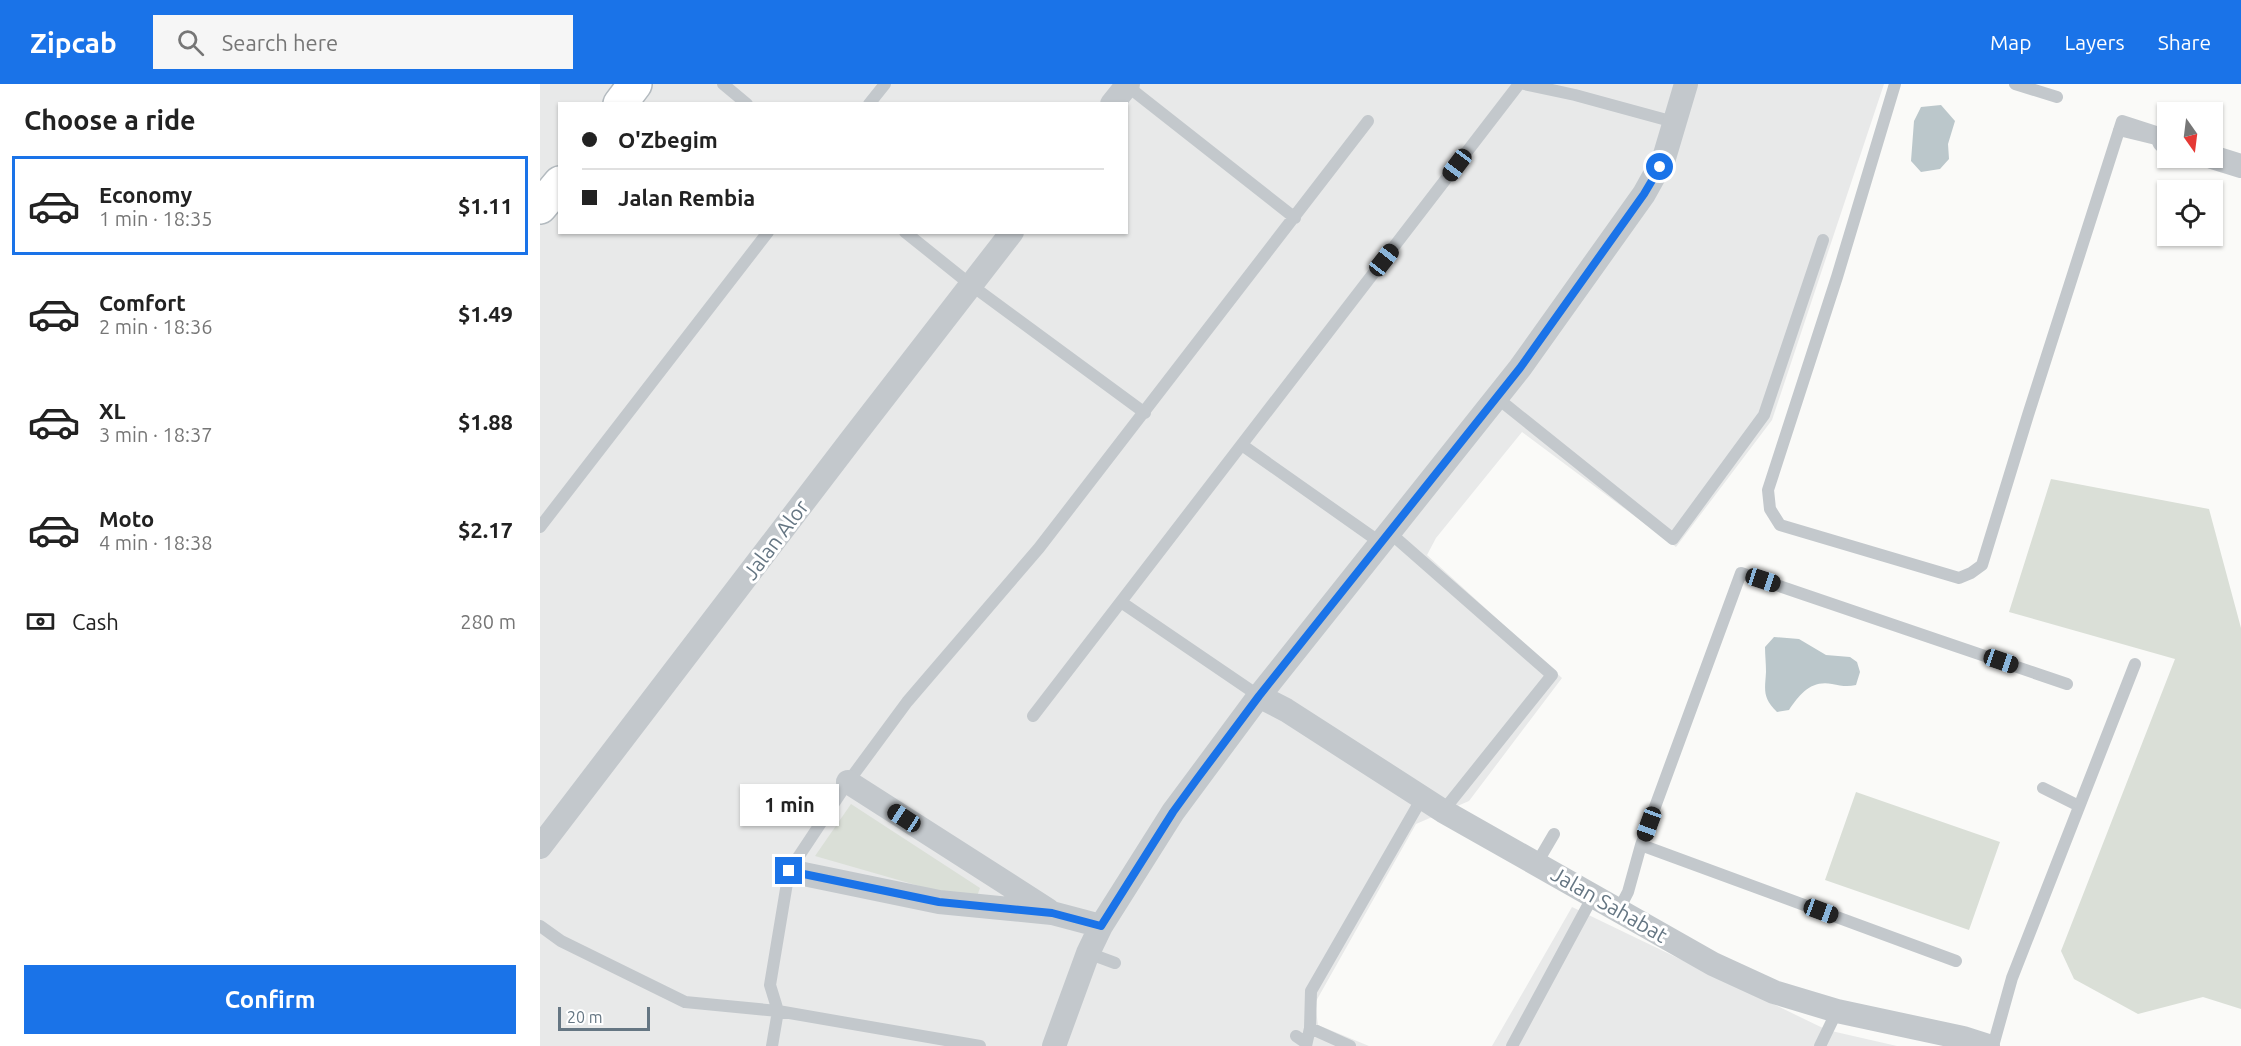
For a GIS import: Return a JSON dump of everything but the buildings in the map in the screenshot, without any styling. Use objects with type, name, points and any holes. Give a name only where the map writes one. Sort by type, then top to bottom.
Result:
[{"type":"main road","points":[[622,102],[635,84]]},
{"type":"main road","points":[[540,207],[558,185]]},
{"type":"street","points":[[1054,1046],[1088,953],[1101,926],[1173,812],[1259,696],[1534,349],[1654,178],[1664,158],[1686,84]]},
{"type":"street","points":[[2223,160],[2241,165]]},
{"type":"street","name":"Jalan Alor","points":[[540,847],[1010,234]]},
{"type":"street","name":"Jalan Sahabat","points":[[1259,696],[1286,710],[1443,811],[1723,969],[1774,992],[1838,1011],[1962,1042],[1988,1046]]},
{"type":"street","points":[[848,782],[1052,913]]},
{"type":"street","points":[[789,871],[939,902],[1052,913],[1101,926]]},
{"type":"lane","points":[[723,84],[745,102]]},
{"type":"lane","points":[[871,102],[885,84]]},
{"type":"lane","points":[[1033,716],[1519,84]]},
{"type":"lane","points":[[1524,84],[1575,95],[1674,122]]},
{"type":"lane","points":[[1895,84],[1837,276],[1768,490],[1770,509],[1780,525],[1959,578],[1982,565],[2121,125],[2157,133]]},
{"type":"lane","points":[[2015,84],[2057,97]]},
{"type":"lane","points":[[1122,91],[1295,218]]},
{"type":"lane","points":[[772,1046],[778,1011],[770,985],[789,871],[848,782],[907,702],[1039,548],[1368,121]]},
{"type":"lane","points":[[540,527],[766,234]]},
{"type":"lane","points":[[907,234],[971,285],[1145,413]]},
{"type":"lane","points":[[1496,397],[1673,539],[1764,415],[1822,240]]},
{"type":"lane","points":[[1242,445],[1385,538],[1552,675],[1443,811]]},
{"type":"lane","points":[[1618,911],[1628,892],[1641,845],[1741,573],[1956,651],[2067,684]]},
{"type":"lane","points":[[1121,602],[1259,696]]},
{"type":"lane","points":[[1993,1046],[2012,978],[2135,664]]},
{"type":"lane","points":[[2043,788],[2079,806]]},
{"type":"lane","points":[[1303,1042],[1310,1028],[1311,991],[1422,798]]},
{"type":"lane","points":[[1537,863],[1554,834]]},
{"type":"lane","points":[[1641,845],[1956,961]]},
{"type":"lane","points":[[1512,1046],[1593,896]]},
{"type":"lane","points":[[540,926],[561,941],[685,1002],[778,1011],[980,1046]]},
{"type":"lane","points":[[1088,953],[1115,963]]},
{"type":"lane","points":[[1820,1046],[1838,1011]]},
{"type":"lane","points":[[1310,1028],[1350,1046]]},
{"type":"shaded area","points":[[540,84],[1884,84],[1772,420],[1676,547],[1522,432],[1436,538],[1427,555],[1562,678],[1469,801],[1416,824],[1315,1003],[1318,1025],[1369,1046],[540,1046]]},
{"type":"shaded area","points":[[1941,105],[1955,121],[1948,144],[1949,159],[1940,169],[1921,172],[1911,161],[1914,121],[1921,107]]},
{"type":"shaded area","points":[[2051,479],[2209,509],[2241,628],[2241,1009],[2203,997],[2138,1014],[2074,979],[2061,951],[2175,659],[2009,612]]},
{"type":"shaded area","points":[[1774,637],[1799,639],[1826,655],[1850,657],[1857,662],[1860,672],[1856,685],[1825,683],[1812,686],[1797,699],[1789,710],[1777,712],[1769,702],[1765,689],[1765,647]]},
{"type":"shaded area","points":[[1856,792],[2000,842],[1969,930],[1825,880]]},
{"type":"shaded area","points":[[851,804],[980,888],[975,902],[815,856]]},
{"type":"shaded area","points":[[1572,907],[1827,1030],[1897,1046],[1492,1046]]},
{"type":"route","points":[[789,871],[939,902],[1052,913],[1101,926],[1173,812],[1259,696],[1520,368],[1644,194],[1660,167]]}]
